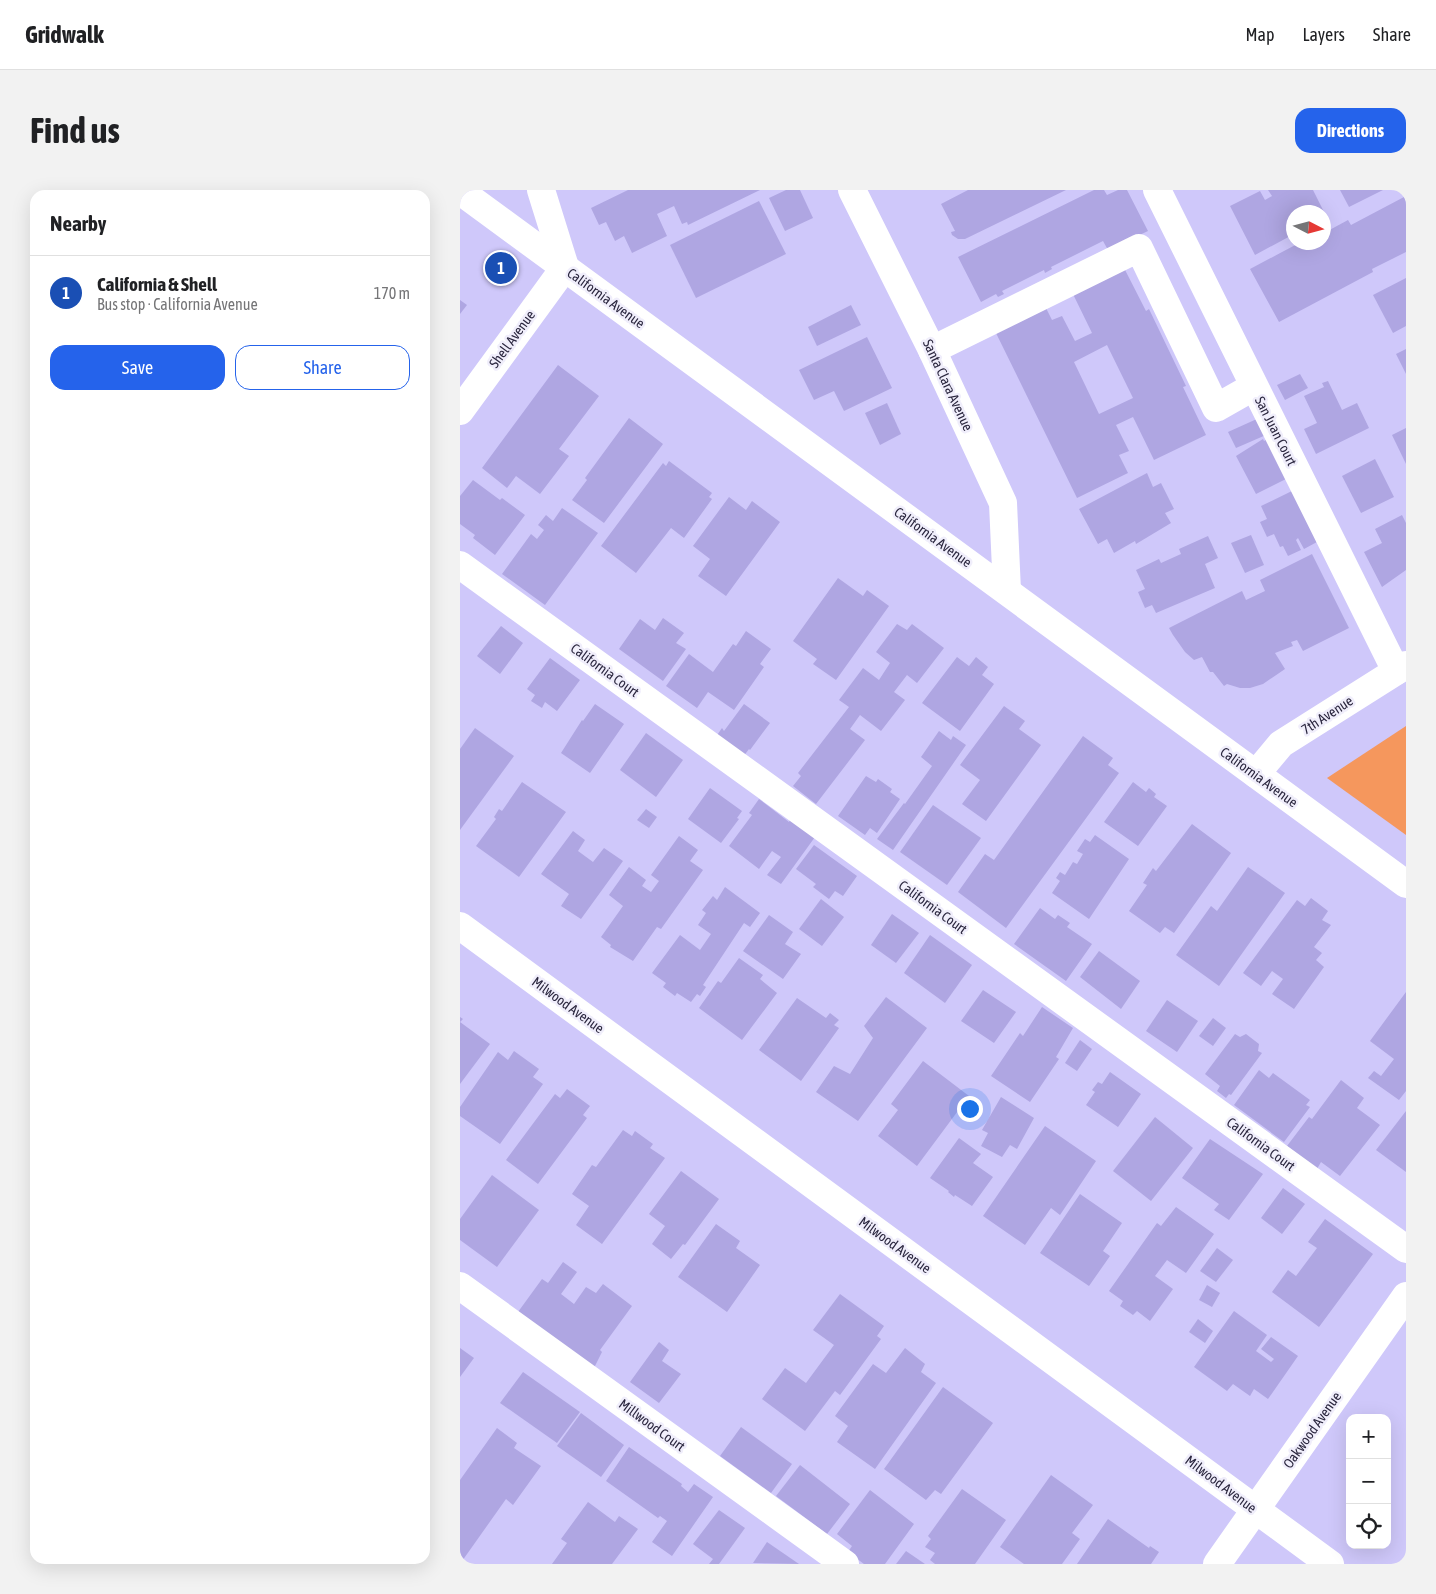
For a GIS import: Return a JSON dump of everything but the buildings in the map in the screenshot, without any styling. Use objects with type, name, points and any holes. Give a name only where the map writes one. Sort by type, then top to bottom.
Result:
[{"type":"street","points":[[541,190],[565,268]]},
{"type":"street","name":"Santa Clara Avenue","points":[[852,190],[932,350],[1003,503],[1007,591]]},
{"type":"street","name":"San Juan Court","points":[[1157,190],[1254,387],[1401,668]]},
{"type":"street","name":"California Avenue","points":[[460,191],[1406,884]]},
{"type":"street","points":[[932,350],[1139,248],[1216,408],[1254,387]]},
{"type":"street","name":"Shell Avenue","points":[[460,411],[565,268]]},
{"type":"street","name":"California Court","points":[[460,566],[1406,1249]]},
{"type":"street","name":"7th Avenue","points":[[1256,774],[1281,744],[1401,668]]},
{"type":"street","name":"Milwood Avenue","points":[[460,926],[1330,1564]]},
{"type":"street","name":"Millwood Court","points":[[460,1286],[845,1564]]},
{"type":"street","name":"Oakwood Avenue","points":[[1217,1564],[1406,1296]]},
{"type":"shaded area","points":[[1406,726],[1406,835],[1327,778]]},
{"type":"place","name":"California & Shell","points":[[501,268]]}]
